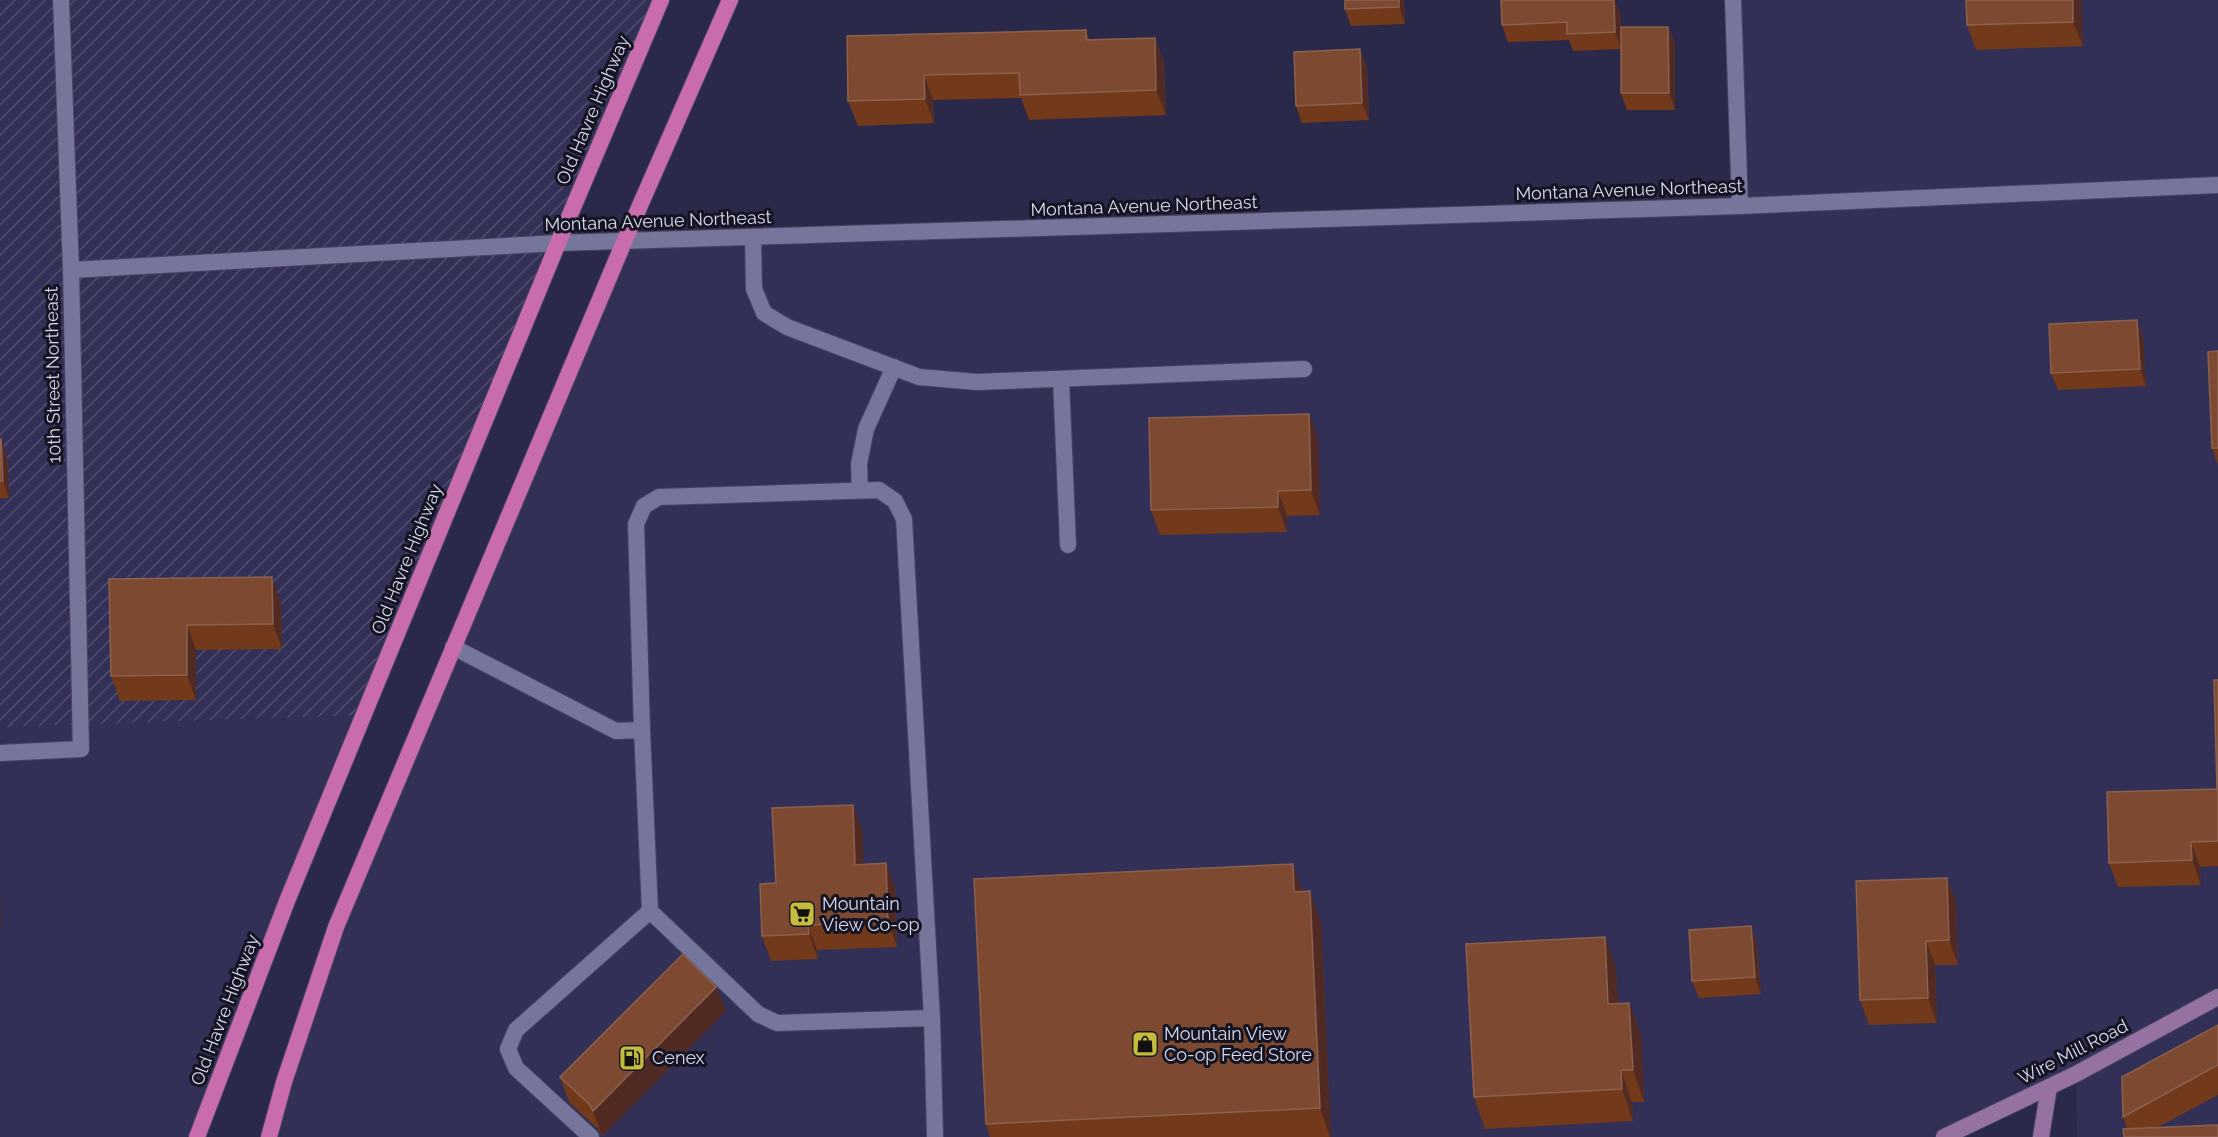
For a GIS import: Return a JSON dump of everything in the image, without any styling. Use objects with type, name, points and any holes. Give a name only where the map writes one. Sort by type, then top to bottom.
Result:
[{"type":"highway","name":"Old Havre Highway","points":[[197,1137],[286,901],[661,0]]},
{"type":"highway","points":[[269,1137],[284,1082],[336,927],[624,242],[730,0]]},
{"type":"main road","name":"Wire Mill Road","points":[[1944,1137],[2049,1088],[2218,997]]},
{"type":"main road","points":[[2041,1137],[2049,1088]]},
{"type":"street","name":"10th Street Northeast","points":[[0,753],[81,749],[71,270],[61,0]]},
{"type":"street","points":[[1733,0],[1740,206]]},
{"type":"street","name":"Montana Avenue Northeast","points":[[71,270],[558,243],[1740,206],[2218,185]]},
{"type":"street","points":[[753,238],[754,289],[764,313],[787,327],[919,377],[977,382],[1304,369]]},
{"type":"street","points":[[860,490],[858,464],[866,429],[894,367]]},
{"type":"street","points":[[1061,379],[1068,545]]},
{"type":"street","points":[[932,1018],[777,1023],[758,1014],[650,911],[636,524],[645,506],[659,498],[879,490],[895,501],[904,519],[932,1018],[935,1137]]},
{"type":"street","points":[[453,647],[616,731],[642,730]]},
{"type":"street","points":[[591,1137],[516,1068],[508,1049],[516,1030],[650,911]]},
{"type":"shaded area","points":[[0,0],[661,0],[364,715],[0,727]]},
{"type":"shaded area","points":[[1733,0],[2218,0],[2218,1137],[2077,1137],[2076,1074],[1944,1137],[274,1137],[336,927],[624,242],[1739,206]]},
{"type":"shaded area","points":[[364,715],[197,1137],[0,1137],[0,727]]},
{"type":"building","points":[[1345,0],[1399,0],[1399,7],[1345,9]]},
{"type":"building","points":[[1501,0],[1614,0],[1615,32],[1567,34],[1567,22],[1502,25]]},
{"type":"building","points":[[1966,0],[2073,0],[2073,22],[1967,25]]},
{"type":"building","points":[[1621,27],[1668,27],[1669,93],[1621,93]]},
{"type":"building","points":[[1086,30],[1086,40],[1155,38],[1156,90],[1020,95],[1019,73],[924,75],[925,99],[848,101],[847,36]]},
{"type":"building","points":[[1360,49],[1362,103],[1296,106],[1294,52]]},
{"type":"building","points":[[2137,320],[2140,369],[2051,373],[2049,324]]},
{"type":"building","points":[[2218,351],[2218,448],[2212,448],[2208,352]]},
{"type":"building","points":[[1309,414],[1311,490],[1278,491],[1278,507],[1151,510],[1149,418]]},
{"type":"building","points":[[1,439],[3,481],[0,481]]},
{"type":"building","points":[[272,577],[273,624],[187,625],[187,675],[111,676],[109,579]]},
{"type":"building","points":[[2214,680],[2218,680],[2218,841],[2191,842],[2192,860],[2109,863],[2107,792],[2217,789]]},
{"type":"building","points":[[853,805],[855,865],[886,863],[888,922],[808,925],[809,934],[762,936],[760,884],[776,883],[772,808]]},
{"type":"building","points":[[1293,864],[1294,892],[1310,891],[1320,1108],[986,1124],[974,879]]},
{"type":"building","points":[[1947,878],[1949,940],[1926,941],[1928,998],[1860,1000],[1856,881]]},
{"type":"building","points":[[1751,926],[1755,977],[1692,981],[1689,930]]},
{"type":"building","points":[[1605,937],[1608,1004],[1629,1003],[1633,1070],[1621,1070],[1622,1089],[1474,1097],[1466,944]]},
{"type":"building","points":[[683,954],[716,987],[593,1111],[589,1104],[560,1077]]},
{"type":"building","points":[[2218,1025],[2218,1065],[2123,1117],[2122,1077]]},
{"type":"building","points":[[2218,1125],[2218,1137],[2124,1137],[2123,1129]]},
{"type":"place","name":"Mountain View Co-op","points":[[802,914]]},
{"type":"place","name":"Mountain View Co-op Feed Store","points":[[1145,1044]]},
{"type":"place","name":"Cenex","points":[[632,1058]]}]
